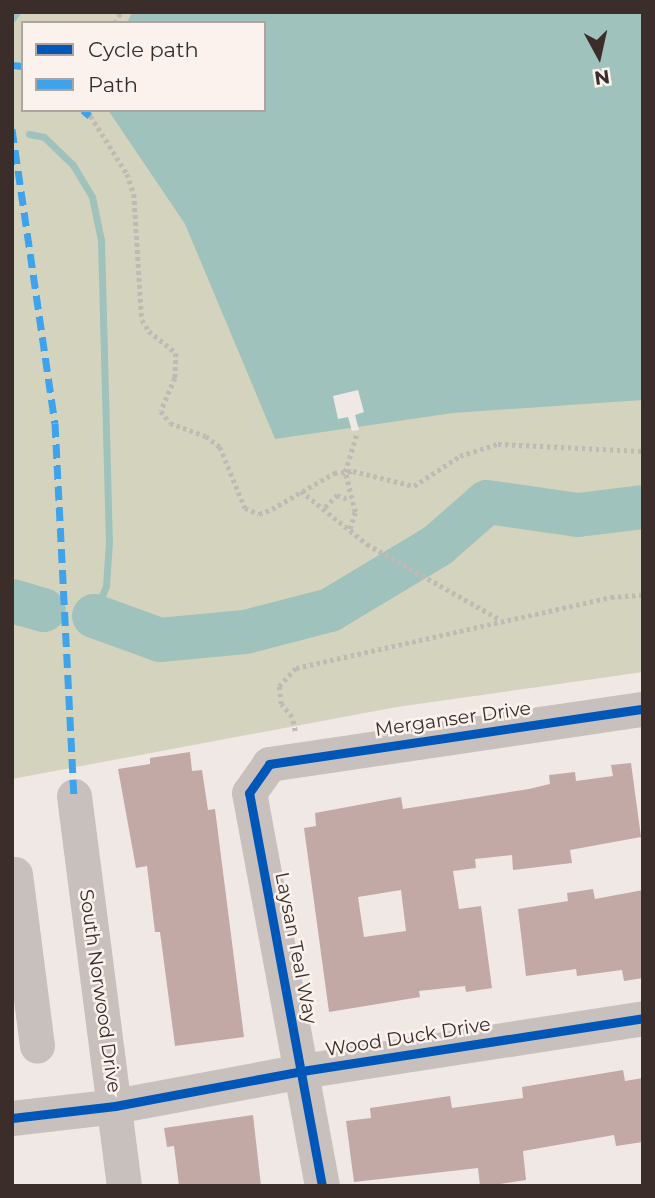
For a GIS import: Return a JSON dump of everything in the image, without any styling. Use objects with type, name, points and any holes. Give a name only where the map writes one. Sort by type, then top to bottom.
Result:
[{"type":"street","name":"Merganser Drive","points":[[285,761],[643,709]]},
{"type":"street","name":"Laysan Teal Way","points":[[285,761],[249,793],[322,1186]]},
{"type":"street","name":"South Norwood Drive","points":[[74,796],[124,1186]]},
{"type":"street","points":[[15,874],[19,958],[37,1046]]},
{"type":"street","name":"Wood Duck Drive","points":[[12,1118],[115,1106],[302,1071],[643,1018]]},
{"type":"path","points":[[88,112],[127,174],[134,194],[142,320],[149,331],[176,353],[175,378],[161,411],[170,423],[206,436],[220,447],[245,508],[259,513],[345,472],[414,486],[460,456],[498,444],[643,451]]},
{"type":"path","points":[[350,529],[355,522],[345,472],[356,435]]},
{"type":"path","points":[[301,491],[350,529],[398,561],[502,621]]},
{"type":"path","points":[[325,508],[337,495],[351,500]]},
{"type":"path","points":[[285,761],[292,717],[279,694],[282,680],[296,668],[502,621],[643,595]]},
{"type":"green space","points":[[12,12],[643,12],[643,672],[397,707],[12,779]]},
{"type":"water","points":[[132,12],[643,12],[643,400],[453,413],[275,439],[185,224],[109,112],[266,112],[266,21],[128,21]]},
{"type":"pier","points":[[358,390],[364,412],[355,415],[359,430],[352,431],[348,417],[338,419],[333,396]]},
{"type":"building","points":[[190,752],[192,771],[202,770],[208,810],[215,809],[244,1037],[175,1046],[160,932],[155,932],[147,866],[136,868],[118,769],[150,764],[150,758]]},
{"type":"building","points":[[631,763],[641,837],[570,850],[572,863],[513,870],[512,855],[475,859],[476,868],[453,871],[459,909],[481,906],[492,988],[466,992],[465,986],[419,991],[420,997],[329,1012],[304,828],[316,826],[315,813],[401,797],[403,809],[529,789],[550,784],[549,775],[575,772],[576,781],[613,776],[611,765]],"holes":[[[401,890],[406,931],[364,937],[358,897]]]},
{"type":"building","points":[[593,889],[595,899],[643,890],[643,978],[624,981],[622,970],[577,976],[576,969],[526,976],[518,909],[568,901],[567,893]]},
{"type":"building","points":[[623,1070],[625,1081],[643,1078],[643,1142],[616,1146],[614,1135],[523,1151],[526,1180],[486,1186],[480,1186],[478,1168],[354,1182],[346,1121],[371,1118],[370,1108],[450,1096],[452,1108],[523,1098],[522,1087]]},
{"type":"building","points":[[253,1115],[261,1186],[179,1186],[174,1146],[167,1147],[164,1128]]},
{"type":"waterway","points":[[12,19],[17,12]]},
{"type":"waterway","points":[[29,134],[44,137],[73,165],[92,197],[101,240],[109,541],[106,586],[94,616]]},
{"type":"waterway","points":[[94,616],[160,640],[245,632],[330,610],[438,545],[487,502],[578,515],[643,507]]},
{"type":"waterway","points":[[12,601],[44,610]]},
{"type":"marked path","points":[[12,65],[21,66]]},
{"type":"marked path","points":[[85,112],[90,116]]},
{"type":"marked path","points":[[12,129],[55,423],[74,796]]},
{"type":"cycle path","points":[[322,1186],[249,793],[269,764],[643,709]]},
{"type":"cycle path","points":[[12,1118],[115,1106],[302,1071],[643,1018]]}]
